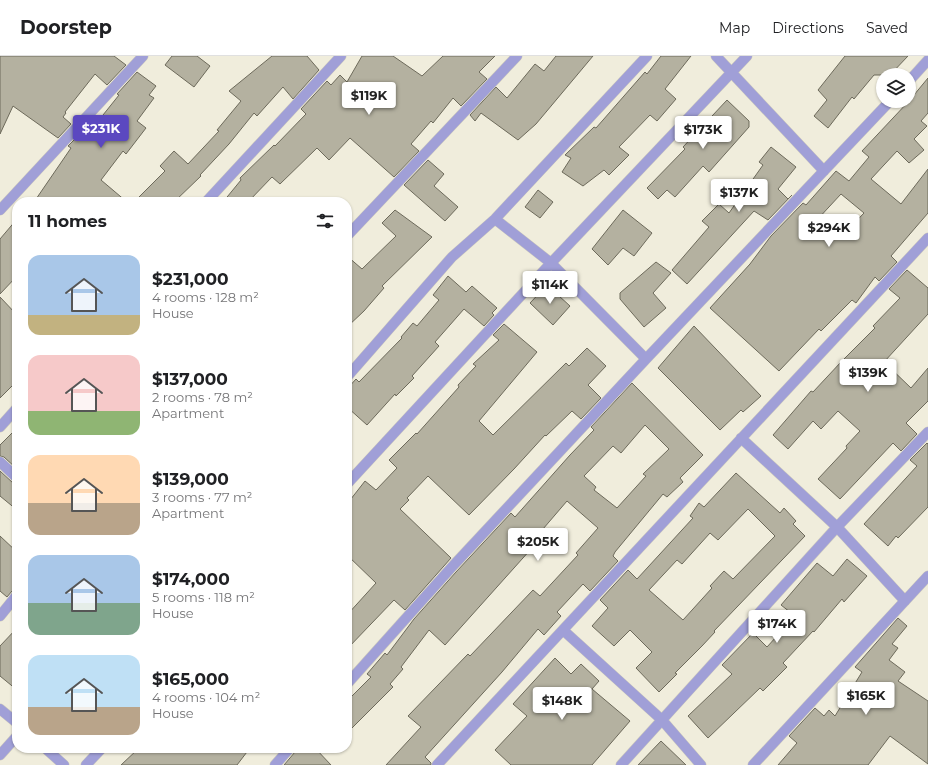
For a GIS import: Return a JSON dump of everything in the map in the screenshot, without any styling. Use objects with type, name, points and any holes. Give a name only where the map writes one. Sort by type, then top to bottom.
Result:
[{"type":"street","points":[[12,197],[143,56]]},
{"type":"street","points":[[211,197],[340,56]]},
{"type":"street","points":[[352,231],[517,56]]},
{"type":"street","points":[[352,371],[452,257],[495,219],[647,56]]},
{"type":"street","points":[[716,56],[824,171]]},
{"type":"street","points":[[352,479],[550,263],[747,56]]},
{"type":"street","points":[[916,73],[928,60]]},
{"type":"street","points":[[352,678],[451,568],[883,108]]},
{"type":"street","points":[[0,210],[12,197]]},
{"type":"street","points":[[495,219],[550,263],[646,359]]},
{"type":"street","points":[[437,765],[928,238]]},
{"type":"street","points":[[0,427],[12,414]]},
{"type":"street","points":[[621,765],[837,527],[928,432]]},
{"type":"street","points":[[741,438],[837,527],[905,601]]},
{"type":"street","points":[[0,462],[12,473]]},
{"type":"street","points":[[753,765],[928,576]]},
{"type":"street","points":[[0,616],[12,602]]},
{"type":"street","points":[[563,630],[662,720],[701,765]]},
{"type":"street","points":[[0,709],[12,719]]},
{"type":"street","points":[[0,755],[12,742]]},
{"type":"street","points":[[51,753],[64,765]]},
{"type":"street","points":[[86,765],[97,753]]},
{"type":"street","points":[[274,765],[285,753]]},
{"type":"building","points":[[0,56],[114,56],[126,65],[107,85],[95,74],[65,112],[66,113],[63,117],[71,124],[58,138],[13,106],[0,134]]},
{"type":"building","points":[[172,56],[197,56],[210,66],[194,87],[165,65]]},
{"type":"building","points":[[272,56],[307,56],[319,70],[293,99],[283,87],[257,116],[254,113],[229,144],[200,175],[201,176],[179,197],[139,197],[165,171],[160,166],[174,151],[188,164],[219,131],[217,130],[241,101],[229,91]]},
{"type":"building","points":[[362,56],[393,56],[422,76],[443,56],[495,56],[479,72],[487,79],[461,106],[453,98],[433,123],[431,121],[411,144],[419,151],[394,177],[350,138],[329,160],[317,148],[280,184],[272,177],[253,197],[227,197],[241,180],[240,178],[274,145],[275,146],[306,114],[301,109],[327,81],[331,85],[340,75],[347,82]]},
{"type":"building","points":[[556,56],[593,56],[536,124],[518,140],[481,113],[475,121],[470,115],[496,87],[507,98],[535,64],[544,71]]},
{"type":"building","points":[[661,56],[691,56],[665,89],[676,99],[657,121],[650,115],[619,147],[629,155],[609,175],[604,170],[583,186],[562,172],[571,158],[565,155],[594,127],[596,128],[645,72],[647,74]]},
{"type":"building","points":[[845,56],[908,56],[897,68],[876,68],[876,75],[874,75],[854,99],[852,97],[828,128],[814,116],[827,100],[818,90]]},
{"type":"building","points":[[137,72],[156,86],[149,95],[154,98],[137,121],[146,128],[126,154],[123,151],[101,180],[121,197],[37,197],[71,148],[68,146],[82,132],[87,135],[119,95],[117,94]]},
{"type":"building","points":[[928,78],[928,113],[921,121],[927,126],[914,139],[924,150],[909,163],[897,151],[871,179],[901,204],[928,169],[928,213],[891,256],[897,262],[879,281],[875,277],[856,303],[852,300],[821,331],[819,329],[779,371],[710,308],[750,264],[771,236],[803,203],[806,205],[836,171],[849,181],[869,157],[862,151],[902,108],[916,108],[916,93]],"holes":[[[841,194],[864,213],[840,238],[816,221]]]},
{"type":"building","points":[[727,100],[749,121],[749,127],[709,172],[703,166],[675,197],[667,190],[658,199],[647,188],[685,149],[683,147]]},
{"type":"building","points":[[771,147],[796,167],[778,189],[788,199],[792,195],[768,220],[754,211],[687,284],[672,270],[709,227],[702,221],[719,204],[729,213],[763,165],[759,162]]},
{"type":"building","points":[[428,160],[444,174],[434,186],[458,207],[445,221],[404,185]]},
{"type":"building","points":[[538,190],[553,202],[540,218],[525,207]]},
{"type":"building","points":[[395,210],[432,237],[382,286],[384,288],[352,322],[352,260],[362,269],[396,236],[382,223]]},
{"type":"building","points":[[623,210],[652,233],[634,256],[623,248],[608,265],[592,249]]},
{"type":"building","points":[[12,225],[12,281],[0,294],[0,239]]},
{"type":"building","points":[[656,262],[671,273],[653,293],[666,308],[644,327],[620,299],[620,293]]},
{"type":"building","points":[[907,270],[928,288],[928,314],[884,362],[911,388],[928,368],[928,401],[906,423],[917,434],[901,451],[893,443],[840,499],[818,479],[847,448],[846,446],[860,431],[838,411],[821,429],[813,421],[788,449],[773,435],[811,391],[813,392],[875,328],[873,326],[900,298],[889,289]]},
{"type":"building","points":[[448,276],[466,292],[472,286],[497,308],[492,313],[494,315],[484,326],[464,309],[435,342],[439,346],[412,376],[414,378],[396,396],[395,394],[367,425],[352,412],[352,383],[356,379],[359,382],[402,338],[401,337],[413,323],[417,326],[439,300],[433,295]]},
{"type":"building","points":[[547,285],[570,306],[553,325],[530,303]]},
{"type":"building","points":[[0,297],[12,310],[12,386],[0,398]]},
{"type":"building","points":[[504,324],[537,352],[479,421],[493,435],[566,363],[569,366],[587,348],[606,366],[588,385],[601,398],[581,419],[572,411],[546,436],[545,435],[469,515],[428,476],[407,498],[409,500],[400,509],[451,558],[405,610],[394,600],[352,644],[352,609],[376,583],[352,560],[352,498],[365,481],[376,490],[397,468],[389,460],[416,433],[417,434],[476,366],[473,364],[499,340],[493,335]]},
{"type":"building","points":[[694,326],[761,396],[743,412],[741,410],[720,430],[658,368]]},
{"type":"building","points":[[632,383],[703,455],[680,478],[683,482],[667,497],[663,494],[615,552],[613,556],[618,561],[590,591],[583,584],[557,612],[561,616],[544,635],[538,629],[502,672],[425,757],[431,765],[386,765],[421,727],[408,716],[468,654],[470,656],[533,590],[540,596],[578,555],[576,553],[598,528],[567,501],[537,536],[540,539],[445,645],[429,630],[401,667],[403,669],[390,684],[393,687],[352,728],[352,696],[371,677],[367,674],[385,653],[387,655],[414,619],[456,572],[511,513],[515,517],[594,430],[591,427]],"holes":[[[645,425],[669,449],[643,474],[646,476],[617,508],[594,490],[596,487],[584,476],[613,446],[621,453]]]},
{"type":"building","points":[[12,433],[12,464],[4,457],[0,456],[0,445]]},
{"type":"building","points":[[927,443],[928,507],[898,538],[896,536],[888,546],[864,524],[917,466],[910,460]]},
{"type":"building","points":[[0,471],[12,482],[12,506],[0,496]]},
{"type":"building","points":[[736,473],[780,513],[784,508],[796,521],[793,524],[805,536],[714,631],[715,632],[675,673],[677,674],[659,692],[636,668],[652,652],[630,630],[614,646],[592,626],[608,608],[600,600],[628,570],[637,579],[693,518],[690,516],[699,503],[704,507]],"holes":[[[748,509],[775,536],[733,579],[724,571],[710,586],[712,588],[683,620],[649,590],[677,560],[682,564],[710,533],[718,540]]]},
{"type":"building","points":[[0,536],[12,547],[12,591],[7,597],[0,591]]},
{"type":"building","points":[[847,559],[867,576],[844,602],[842,599],[814,632],[813,631],[783,663],[787,667],[763,691],[760,688],[708,738],[688,716],[732,674],[722,665],[753,633],[767,647],[795,616],[781,605],[817,563],[833,576]]},
{"type":"building","points":[[898,618],[907,626],[892,644],[898,648],[889,660],[905,672],[898,681],[928,701],[928,764],[890,736],[868,765],[778,765],[797,743],[789,736],[815,708],[824,716],[829,710],[835,716],[862,672],[855,667]]},
{"type":"building","points":[[12,633],[12,686],[0,676],[0,646]]},
{"type":"building","points":[[555,658],[571,674],[581,664],[599,681],[592,689],[630,721],[592,765],[511,765],[495,750],[527,716],[513,704]]},
{"type":"building","points":[[661,741],[686,765],[638,765]]},
{"type":"building","points":[[134,753],[246,753],[237,765],[121,765]]},
{"type":"building","points":[[294,753],[320,753],[331,765],[284,765]]}]
